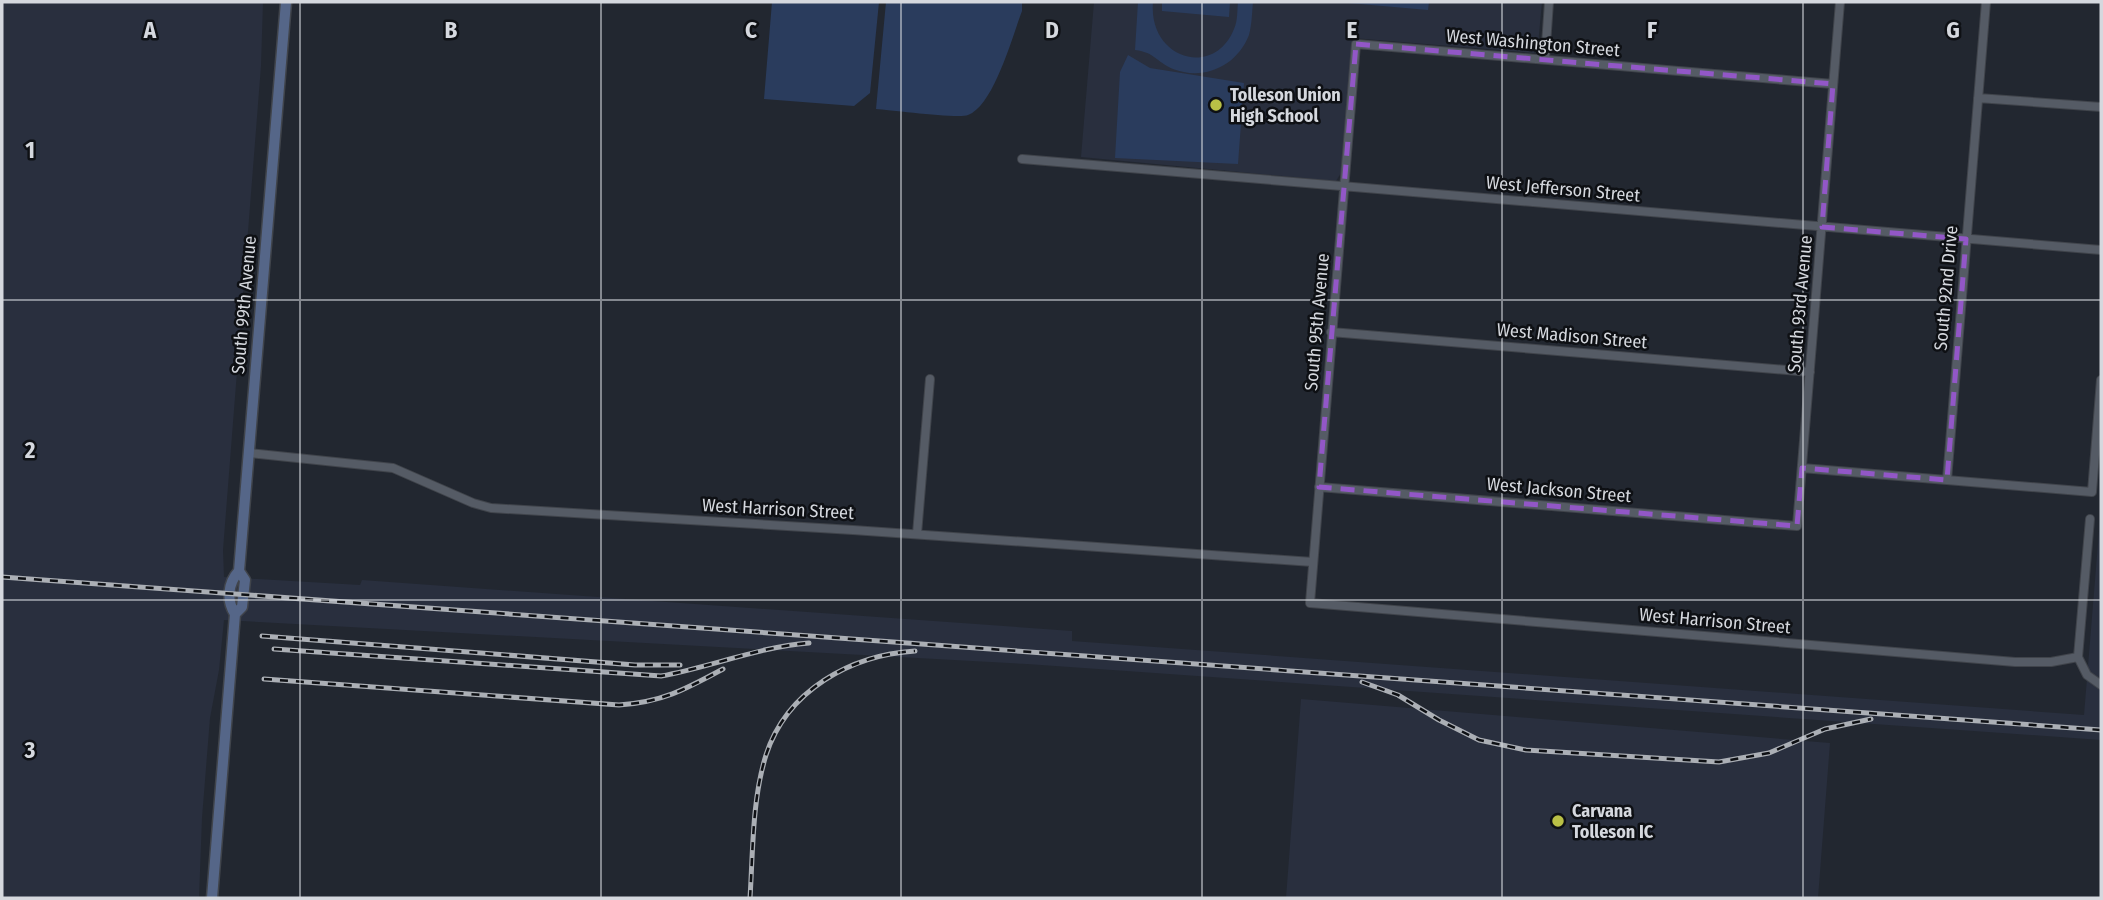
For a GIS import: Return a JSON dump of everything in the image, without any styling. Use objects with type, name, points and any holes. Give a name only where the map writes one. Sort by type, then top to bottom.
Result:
[{"type":"main road","name":"South 99th Avenue","points":[[212,898],[235,614],[242,607],[245,580],[239,571],[286,2]]},
{"type":"street","points":[[1545,60],[1549,2]]},
{"type":"street","name":"South 93rd Avenue","points":[[1797,526],[1840,2]]},
{"type":"street","name":"South 92nd Drive","points":[[1947,480],[1986,2]]},
{"type":"street","name":"West Washington Street","points":[[1356,44],[1833,84]]},
{"type":"street","name":"South 95th Avenue","points":[[1310,603],[1356,44]]},
{"type":"street","points":[[1978,97],[2101,107]]},
{"type":"street","name":"West Jefferson Street","points":[[1022,159],[2101,250]]},
{"type":"street","name":"West Madison Street","points":[[1331,332],[1810,372]]},
{"type":"street","points":[[917,534],[930,379]]},
{"type":"street","points":[[1802,468],[2092,492],[2101,380]]},
{"type":"street","name":"West Harrison Street","points":[[250,453],[393,467],[473,503],[491,508],[1313,562]]},
{"type":"street","name":"West Jackson Street","points":[[1318,487],[1797,526]]},
{"type":"street","points":[[2090,519],[2078,657],[2087,675],[2101,685]]},
{"type":"street","name":"West Harrison Street","points":[[1310,603],[2015,662],[2050,662],[2078,657]]},
{"type":"highlighted area","points":[[1356,44],[1833,84],[1822,227],[1966,239],[1947,480],[1802,468],[1797,526],[1319,487]]},
{"type":"shaded area","points":[[2,2],[263,2],[261,66],[223,550],[224,577],[360,585],[362,580],[1072,631],[1072,641],[2084,715],[2101,507],[2101,740],[1027,664],[224,620],[219,670],[210,718],[199,898],[2,898]]},
{"type":"shaded area","points":[[772,2],[879,2],[870,93],[854,106],[764,99]]},
{"type":"shaded area","points":[[886,2],[1022,2],[1022,11],[1001,69],[994,85],[977,109],[962,116],[876,109]]},
{"type":"shaded area","name":"Tolleson Union High School","points":[[1094,2],[1542,2],[1538,45],[1534,53],[1353,38],[1341,173],[1336,181],[1081,157]]},
{"type":"shaded area","points":[[1138,2],[1153,2],[1154,22],[1161,37],[1171,49],[1184,56],[1212,54],[1225,45],[1235,26],[1238,2],[1253,2],[1249,35],[1236,55],[1218,68],[1196,73],[1173,69],[1152,55],[1135,50]]},
{"type":"shaded area","points":[[1162,2],[1230,2],[1229,17],[1162,11]]},
{"type":"shaded area","points":[[1337,2],[1429,2],[1428,10]]},
{"type":"shaded area","points":[[1128,55],[1150,68],[1244,83],[1238,164],[1115,158],[1120,72]]},
{"type":"shaded area","name":"Carvana Tolleson IC","points":[[1301,699],[1830,743],[1818,898],[1286,898]]},
{"type":"railway","points":[[2,577],[2101,730]]},
{"type":"railway","points":[[262,636],[635,665],[680,665]]},
{"type":"railway","points":[[274,649],[661,676],[771,649],[809,643]]},
{"type":"railway","points":[[750,898],[754,826],[761,772],[776,732],[789,712],[824,680],[845,669],[891,654],[915,651]]},
{"type":"railway","points":[[264,679],[619,705],[649,701],[674,693],[723,669]]},
{"type":"railway","points":[[1362,682],[1398,695],[1479,740],[1526,750],[1719,762],[1769,753],[1825,729],[1871,719]]},
{"type":"place","name":"Tolleson Union High School","points":[[1216,105]]},
{"type":"place","name":"Carvana Tolleson IC","points":[[1558,821]]}]
